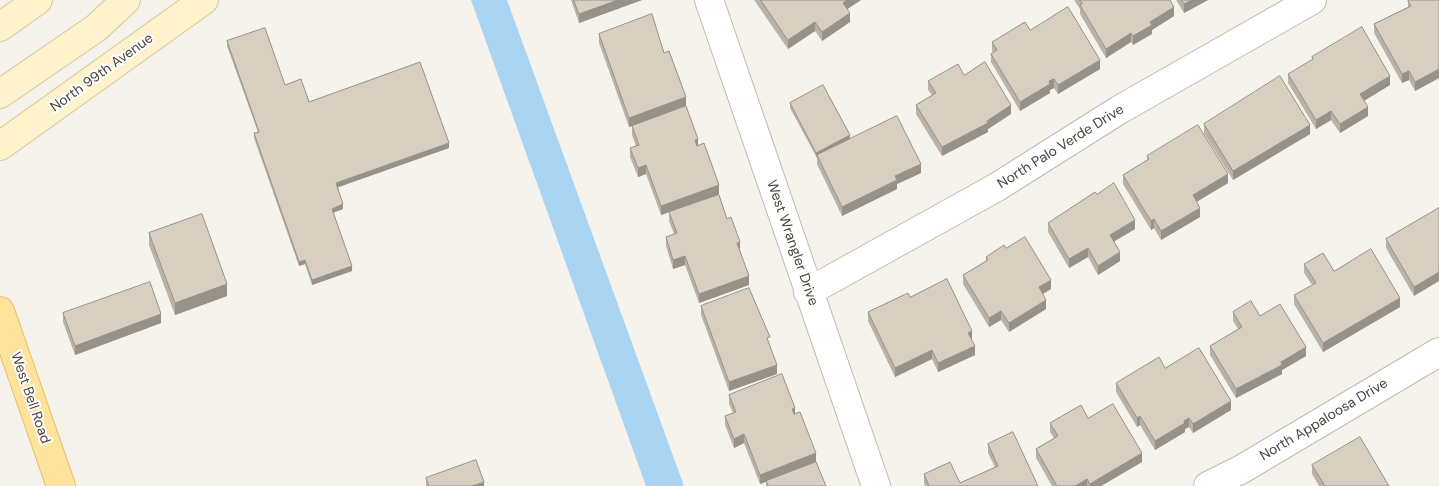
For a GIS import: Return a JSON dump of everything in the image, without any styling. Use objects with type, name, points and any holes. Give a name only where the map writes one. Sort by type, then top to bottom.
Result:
[{"type":"main road","points":[[0,27],[38,0]]},
{"type":"main road","points":[[0,94],[96,28],[126,0]]},
{"type":"main road","name":"North 99th Avenue","points":[[0,146],[204,0]]},
{"type":"main road","name":"West Bell Road","points":[[0,310],[61,486]]},
{"type":"street","name":"West Wrangler Drive","points":[[709,0],[876,486]]},
{"type":"street","name":"North Palo Verde Drive","points":[[808,292],[997,187],[1119,110],[1312,0]]},
{"type":"street","name":"North Appaloosa Drive","points":[[1208,486],[1247,478],[1439,352]]},
{"type":"water","points":[[471,0],[507,0],[684,486],[646,486]]},
{"type":"building","points":[[574,0],[618,0],[579,14]]},
{"type":"building","points":[[761,0],[847,0],[843,3],[850,13],[822,32],[815,22],[788,40]]},
{"type":"building","points":[[1080,0],[1170,0],[1174,7],[1150,22],[1152,25],[1133,36],[1131,33],[1106,49],[1080,5],[1082,4]]},
{"type":"building","points":[[1182,0],[1192,0],[1184,4]]},
{"type":"building","points":[[1439,0],[1439,69],[1415,82],[1409,71],[1402,74],[1374,24],[1411,6],[1408,1]]},
{"type":"building","points":[[1068,7],[1100,60],[1058,85],[1054,79],[1049,81],[1050,84],[1020,102],[991,54],[997,50],[992,42],[1025,22],[1030,30]]},
{"type":"building","points":[[652,14],[664,53],[669,51],[686,97],[629,118],[599,34]]},
{"type":"building","points":[[1362,27],[1390,76],[1360,94],[1368,107],[1340,124],[1331,111],[1316,120],[1288,74]]},
{"type":"building","points":[[265,28],[285,85],[301,79],[309,102],[420,62],[449,143],[336,183],[343,204],[332,209],[352,266],[312,280],[305,260],[299,262],[254,133],[259,132],[227,41]]},
{"type":"building","points":[[985,62],[1011,105],[987,121],[988,123],[942,147],[916,105],[936,93],[928,81],[958,64],[964,75]]},
{"type":"building","points":[[1280,76],[1310,125],[1233,171],[1204,124]]},
{"type":"building","points":[[823,85],[850,135],[816,153],[790,103]]},
{"type":"building","points":[[686,106],[698,139],[695,140],[697,146],[704,143],[719,185],[661,206],[646,165],[638,168],[630,148],[639,145],[632,126]]},
{"type":"building","points":[[897,116],[921,164],[895,176],[897,180],[842,207],[817,155]]},
{"type":"building","points":[[1198,125],[1228,174],[1193,195],[1200,208],[1161,231],[1154,219],[1151,221],[1123,175],[1149,159],[1147,156]]},
{"type":"building","points":[[1114,183],[1135,220],[1110,235],[1120,252],[1098,266],[1088,248],[1069,259],[1048,223],[1095,192],[1097,194]]},
{"type":"building","points":[[719,195],[727,219],[731,217],[740,242],[737,243],[749,276],[699,294],[685,256],[673,260],[666,237],[677,233],[669,212]]},
{"type":"building","points":[[1439,208],[1439,272],[1414,287],[1386,239]]},
{"type":"building","points":[[202,214],[227,284],[175,303],[149,233]]},
{"type":"building","points":[[1025,237],[1051,280],[1039,287],[1046,300],[1009,323],[1001,311],[989,318],[963,275],[988,260],[986,257],[1004,245],[1006,248]]},
{"type":"building","points":[[1371,249],[1400,298],[1323,343],[1294,295],[1316,283],[1304,264],[1323,253],[1334,271]]},
{"type":"building","points":[[947,279],[972,331],[968,333],[975,346],[938,363],[932,350],[895,368],[868,312],[908,293],[910,297]]},
{"type":"building","points":[[150,282],[161,314],[75,346],[63,313]]},
{"type":"building","points":[[749,288],[770,337],[767,338],[777,365],[729,382],[701,306]]},
{"type":"building","points":[[1251,301],[1260,316],[1280,304],[1306,347],[1281,362],[1282,365],[1236,389],[1210,346],[1242,327],[1233,312]]},
{"type":"building","points":[[1199,348],[1231,401],[1193,424],[1189,418],[1184,421],[1185,423],[1155,441],[1140,416],[1137,418],[1116,383],[1159,357],[1165,368]]},
{"type":"building","points":[[782,374],[795,408],[792,409],[794,414],[800,412],[816,453],[760,475],[744,434],[734,439],[725,416],[736,412],[729,395]]},
{"type":"building","points":[[1113,404],[1142,453],[1090,484],[1087,479],[1075,486],[1057,486],[1036,449],[1058,436],[1050,423],[1081,405],[1088,418]]},
{"type":"building","points":[[1013,432],[1038,486],[929,486],[924,474],[950,462],[960,483],[998,466],[988,444]]},
{"type":"building","points":[[1360,437],[1389,486],[1325,486],[1312,465]]},
{"type":"building","points":[[476,460],[484,482],[472,486],[429,486],[426,478]]},
{"type":"building","points":[[816,462],[826,486],[768,486],[766,481]]}]
